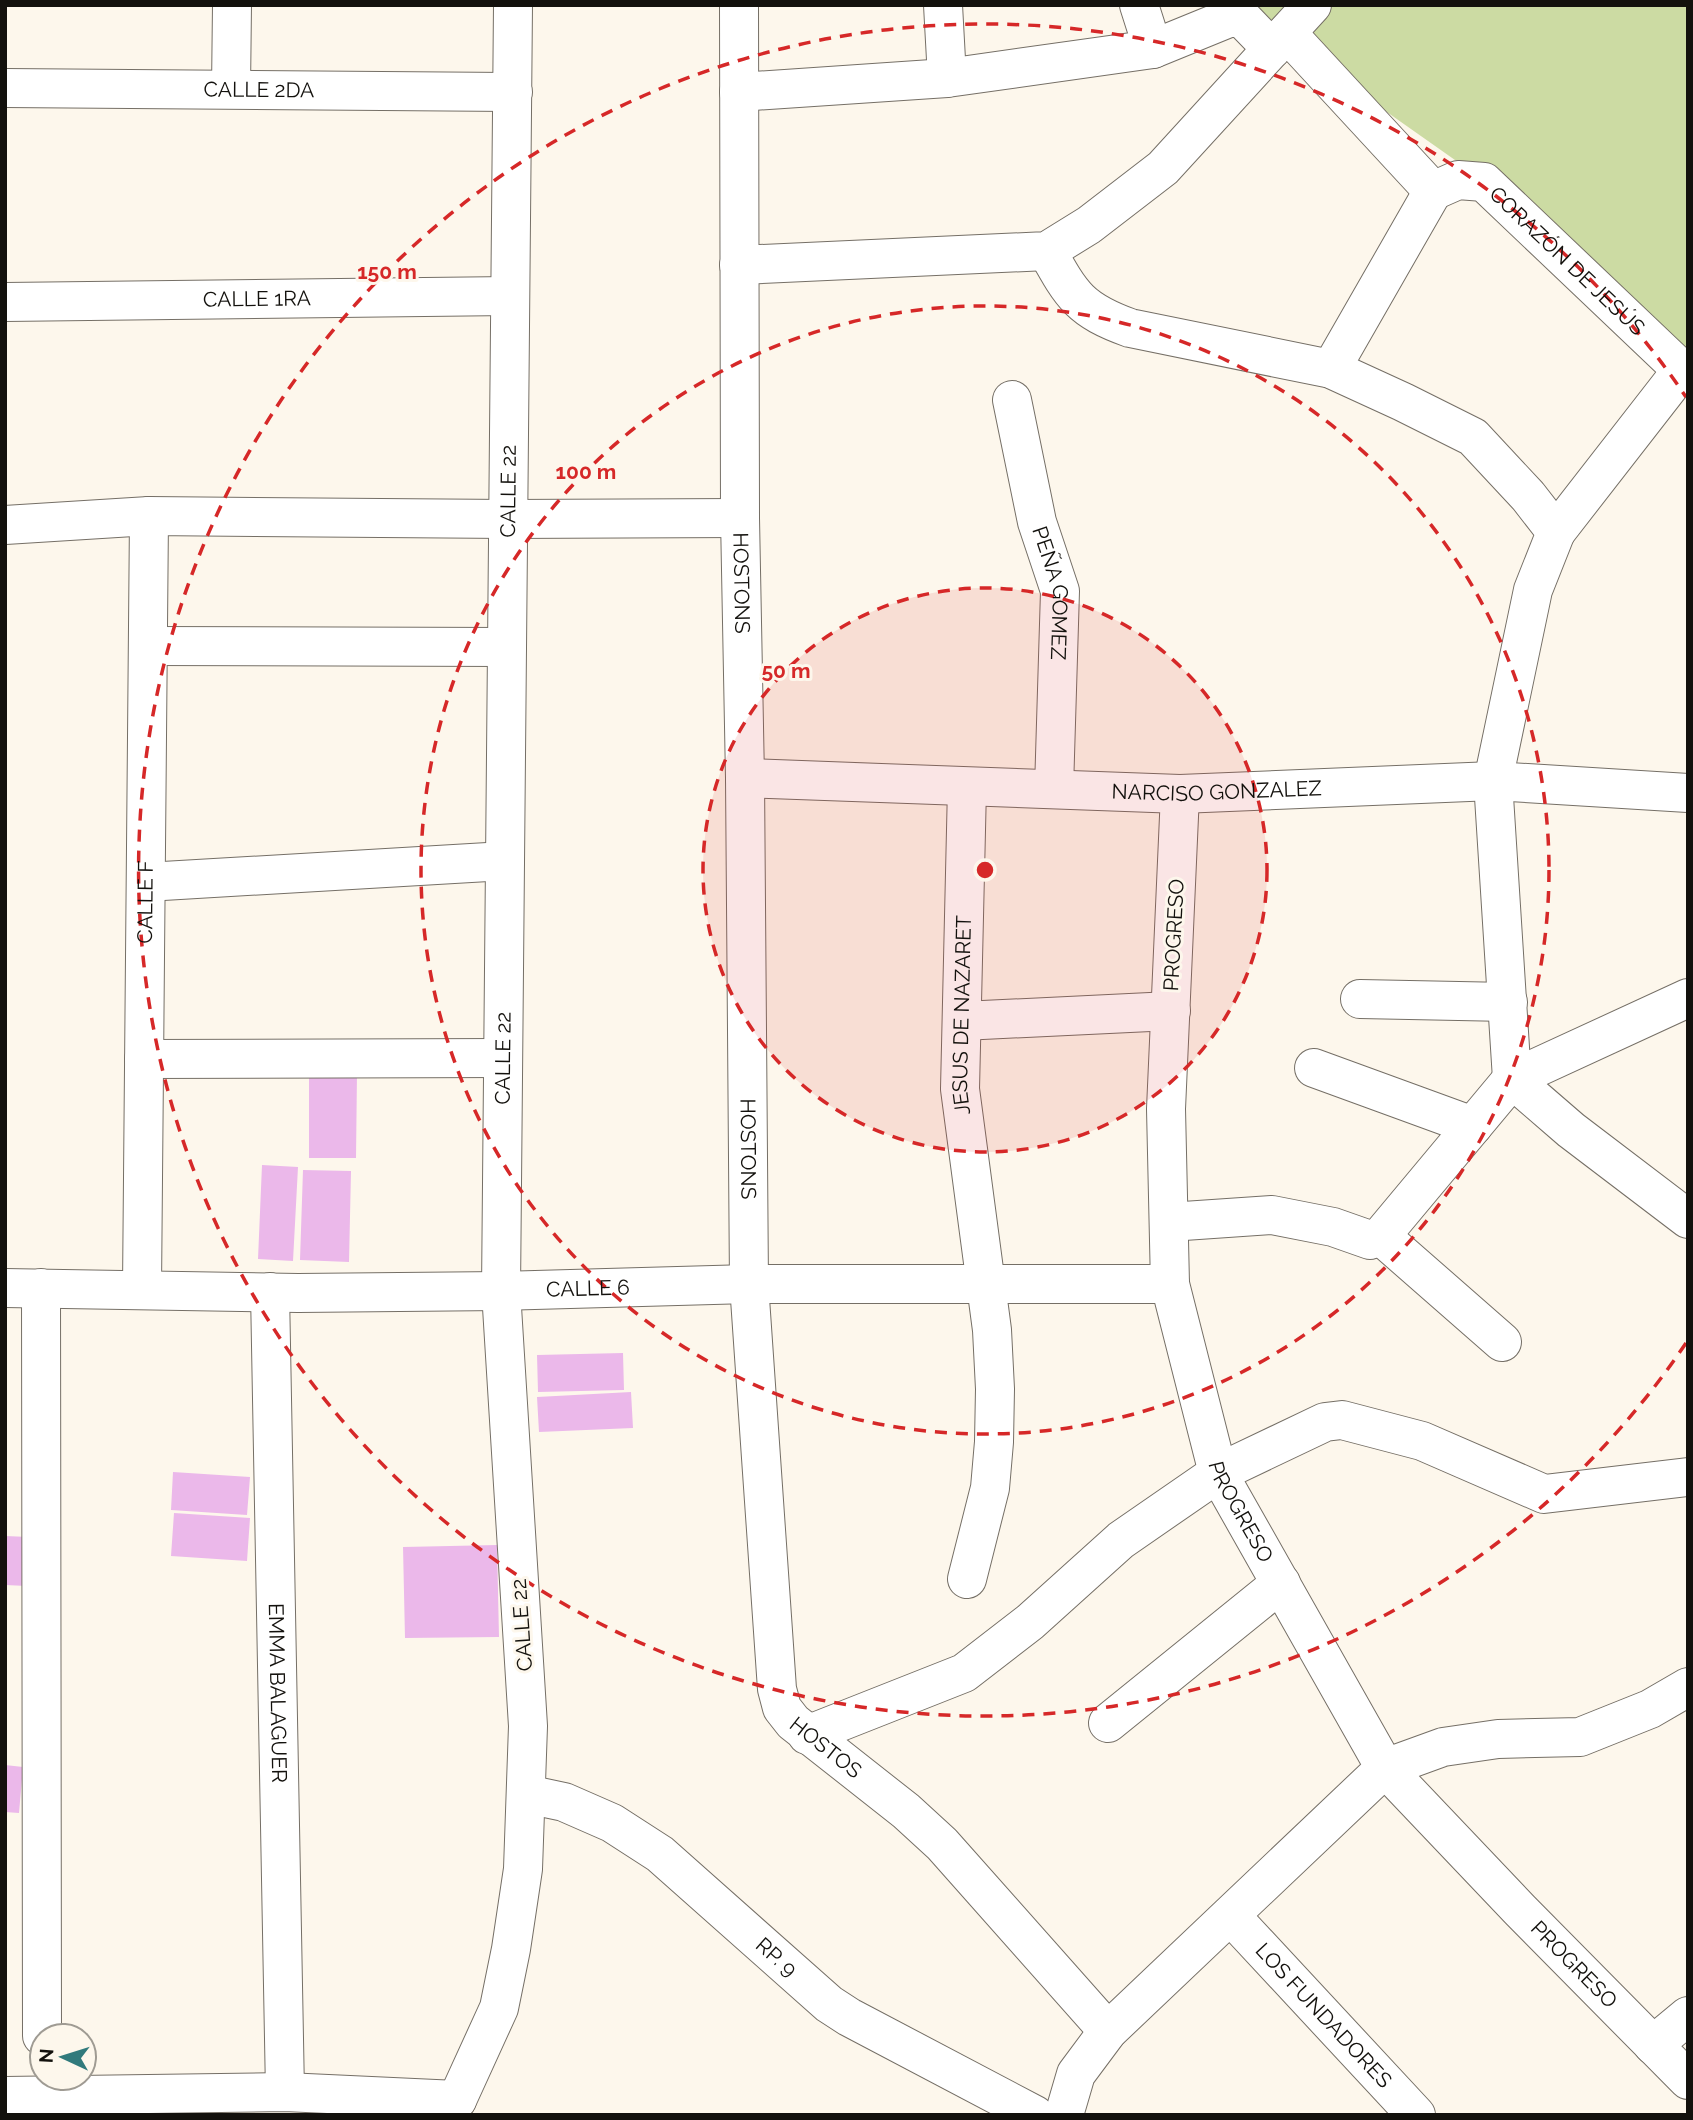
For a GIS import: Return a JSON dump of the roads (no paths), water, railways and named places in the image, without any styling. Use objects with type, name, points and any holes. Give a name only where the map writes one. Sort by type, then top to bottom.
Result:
[{"type":"street","points":[[231,89],[232,5]]},
{"type":"street","name":"CALLE 22","points":[[456,2110],[499,2008],[511,1949],[523,1869],[528,1726],[501,1291],[513,5]]},
{"type":"street","name":"HOSTONS","points":[[738,5],[740,518],[746,778],[749,1284]]},
{"type":"street","points":[[943,5],[947,79]]},
{"type":"street","points":[[1139,5],[1153,49]]},
{"type":"street","points":[[739,265],[1048,251],[1089,225],[1163,168],[1312,5]]},
{"type":"street","points":[[739,92],[947,79],[1153,49],[1229,18],[1242,18],[1279,41],[1433,191],[1331,369]]},
{"type":"street","name":"CALLE 2DA","points":[[5,88],[513,92]]},
{"type":"street","name":"CORAZÓN DE JESÚS","points":[[1433,191],[1458,180],[1484,182],[1685,373]]},
{"type":"street","points":[[1048,251],[1065,284],[1081,304],[1100,317],[1130,328],[1331,369],[1404,402],[1473,438],[1528,496],[1556,532]]},
{"type":"street","name":"CALLE 1RA","points":[[5,302],[510,296]]},
{"type":"street","points":[[1685,373],[1556,532],[1533,590],[1493,781],[1512,1079],[1572,1130],[1688,1219]]},
{"type":"street","name":"PEÑA GOMEZ","points":[[1012,400],[1037,522],[1060,591],[1054,789]]},
{"type":"street","points":[[5,526],[149,516],[740,518]]},
{"type":"street","name":"CALLE F","points":[[142,1289],[150,646],[149,516]]},
{"type":"street","points":[[150,646],[507,647]]},
{"type":"street","name":"NARCISO GONZALEZ","points":[[746,778],[1180,794],[1493,781],[1688,793]]},
{"type":"street","name":"JESUS DE NAZARET","points":[[967,787],[960,1090],[992,1330],[994,1442],[990,1488],[967,1578]]},
{"type":"street","name":"PROGRESO","points":[[1180,794],[1166,1109],[1170,1284],[1218,1473],[1385,1768],[1688,2080]]},
{"type":"street","points":[[146,882],[505,861]]},
{"type":"street","points":[[1169,1222],[1272,1215],[1333,1227],[1370,1240],[1381,1237],[1512,1079],[1688,998]]},
{"type":"street","points":[[1360,999],[1508,1002]]},
{"type":"street","points":[[962,1021],[1171,1011]]},
{"type":"street","points":[[144,1059],[503,1058]]},
{"type":"street","points":[[1314,1068],[1473,1126]]},
{"type":"street","points":[[1381,1237],[1502,1342]]},
{"type":"street","name":"CALLE 6","points":[[23,1288],[270,1292],[501,1291],[749,1284],[1170,1284]]},
{"type":"street","name":"HOSTOS","points":[[749,1284],[777,1689],[782,1708],[807,1735],[906,1811],[942,1843],[1108,2031]]},
{"type":"street","points":[[23,1288],[42,2022]]},
{"type":"street","name":"EMMA BALAGUER","points":[[270,1292],[285,2092]]},
{"type":"street","points":[[807,1735],[964,1673],[1030,1622],[1121,1541],[1218,1473],[1325,1422],[1342,1420],[1422,1441],[1544,1494],[1688,1477]]},
{"type":"street","points":[[1108,1723],[1281,1583]]},
{"type":"street","points":[[1064,2115],[1076,2074],[1108,2031],[1385,1768],[1443,1747],[1498,1739],[1580,1737],[1650,1709],[1688,1687]]},
{"type":"street","name":"RP. 9","points":[[526,1794],[564,1802],[612,1823],[660,1854],[829,2004],[1035,2115]]},
{"type":"street","name":"LOS FUNDADORES","points":[[1231,1916],[1416,2115]]},
{"type":"street","points":[[1653,2045],[1688,2016]]},
{"type":"street","points":[[98,2091],[285,2092],[456,2110]]}]
